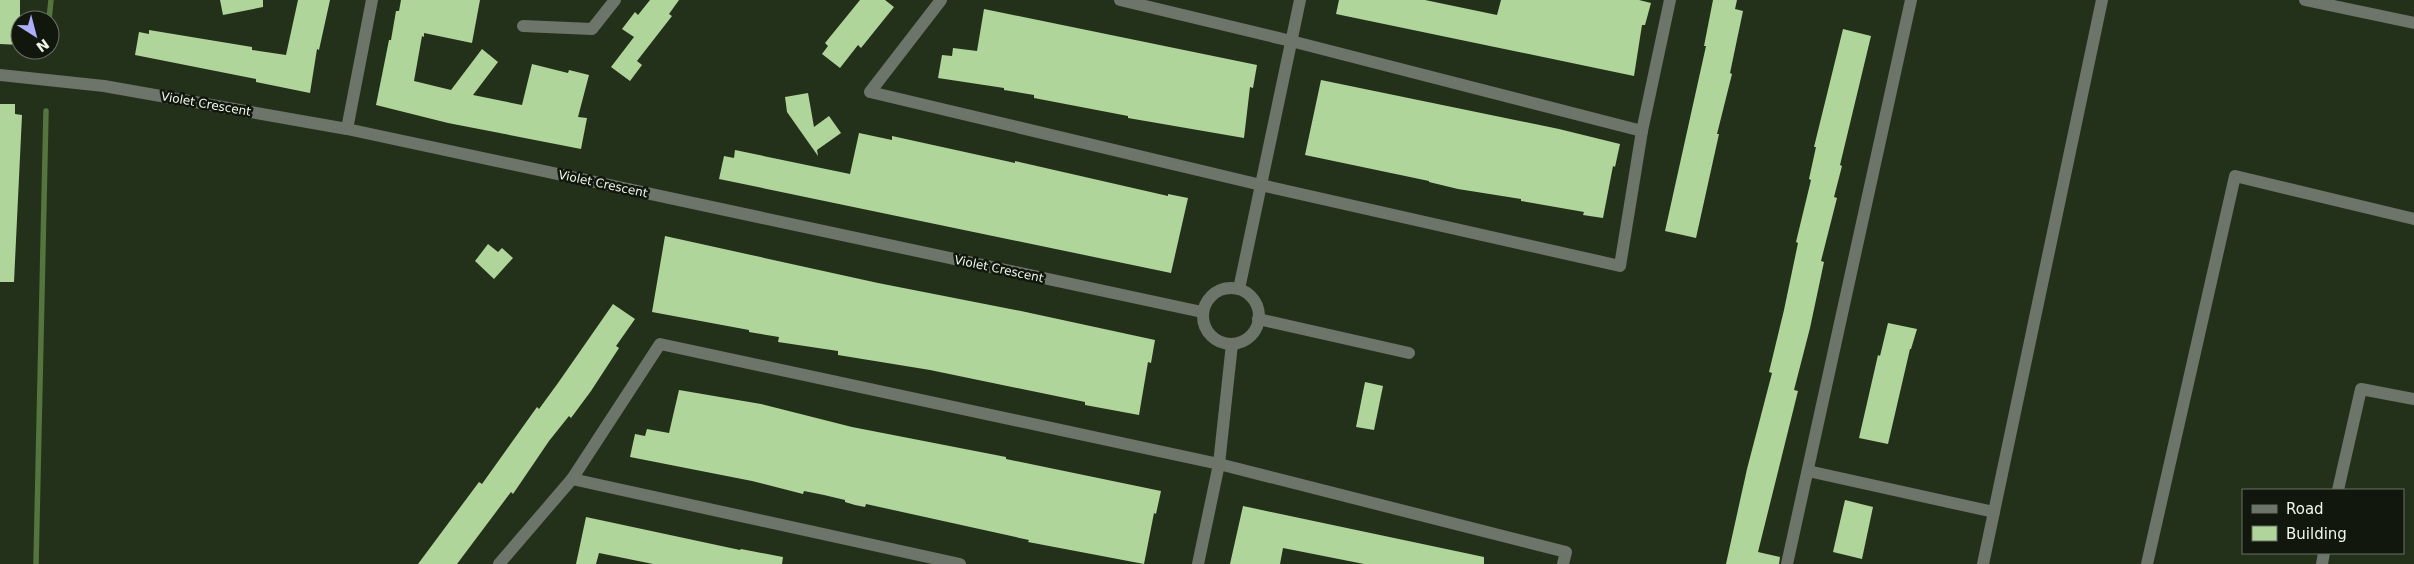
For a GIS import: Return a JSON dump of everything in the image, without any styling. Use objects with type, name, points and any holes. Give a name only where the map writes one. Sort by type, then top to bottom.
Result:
[{"type":"street","points":[[347,129],[372,0]]},
{"type":"street","points":[[523,26],[592,29],[614,0]]},
{"type":"street","points":[[941,0],[870,92],[1261,185],[1620,266],[1642,131],[1670,0]]},
{"type":"street","points":[[1120,0],[1291,41],[1642,131]]},
{"type":"street","points":[[1239,289],[1300,0]]},
{"type":"street","points":[[1787,564],[1911,0]]},
{"type":"street","points":[[1983,564],[2102,0]]},
{"type":"street","points":[[2305,0],[2414,23]]},
{"type":"street","name":"Violet Crescent","points":[[0,76],[104,86],[347,129],[1202,312]]},
{"type":"street","points":[[2147,564],[2235,176],[2414,219]]},
{"type":"street","points":[[1239,289],[1254,300],[1258,309],[1258,319],[1250,337],[1232,344],[1222,343],[1213,338],[1203,322],[1202,312],[1206,302],[1220,290],[1239,289]]},
{"type":"street","points":[[1258,319],[1409,353]]},
{"type":"street","points":[[500,564],[572,479],[660,344],[1219,464],[1566,552],[1564,564]]},
{"type":"street","points":[[1198,564],[1219,464],[1232,344]]},
{"type":"street","points":[[2338,489],[2361,389],[2414,399]]},
{"type":"street","points":[[1808,471],[1994,512]]},
{"type":"street","points":[[572,479],[960,564]]},
{"type":"building","points":[[0,0],[20,0],[20,10],[10,10],[10,44],[0,44]]},
{"type":"building","points":[[220,0],[263,0],[263,7],[223,15]]},
{"type":"building","points":[[298,0],[330,0],[319,50],[317,49],[310,93],[256,82],[256,79],[135,55],[139,32],[149,34],[149,30],[252,47],[252,50],[286,55]]},
{"type":"building","points":[[401,0],[480,0],[472,43],[424,33],[414,81],[451,90],[482,49],[498,62],[473,95],[522,105],[532,64],[568,73],[569,70],[589,75],[578,117],[587,118],[581,149],[448,123],[376,105],[389,40],[391,40],[396,11],[399,11]]},
{"type":"building","points":[[650,0],[679,0],[669,14],[672,16],[637,61],[642,65],[630,81],[611,67],[634,37],[622,29],[635,12],[638,15]]},
{"type":"building","points":[[860,0],[885,0],[894,7],[861,48],[858,45],[840,68],[822,54],[828,46],[825,43]]},
{"type":"building","points":[[1339,0],[1425,0],[1497,15],[1501,0],[1639,0],[1651,3],[1645,25],[1642,25],[1634,76],[1336,14]]},
{"type":"building","points":[[1713,0],[1737,0],[1735,9],[1743,11],[1730,73],[1732,74],[1717,134],[1719,134],[1696,238],[1665,231],[1706,46],[1704,46]]},
{"type":"building","points":[[984,9],[1257,65],[1253,88],[1250,87],[1244,138],[1128,118],[1128,116],[1034,98],[1034,95],[1004,90],[1004,88],[938,78],[942,55],[952,56],[953,48],[977,51]]},
{"type":"building","points":[[1843,29],[1871,36],[1840,165],[1842,166],[1834,197],[1837,198],[1821,261],[1824,262],[1794,390],[1798,391],[1758,552],[1780,557],[1779,564],[1726,564],[1747,469],[1772,373],[1769,372],[1811,180],[1809,179],[1816,147],[1814,147]]},
{"type":"building","points":[[1321,80],[1559,129],[1620,144],[1615,167],[1613,166],[1603,218],[1583,215],[1584,212],[1458,189],[1429,181],[1305,155]]},
{"type":"building","points":[[808,93],[814,127],[829,116],[841,133],[817,150],[818,156],[787,112],[785,97]]},
{"type":"building","points":[[0,104],[15,104],[15,114],[22,115],[14,282],[0,282]]},
{"type":"building","points":[[859,133],[892,140],[892,136],[1015,163],[1015,161],[1168,196],[1168,194],[1188,198],[1171,273],[719,179],[724,156],[734,158],[735,150],[850,174]]},
{"type":"building","points":[[665,236],[878,283],[1155,340],[1151,363],[1148,362],[1139,415],[1085,405],[1085,402],[930,370],[838,355],[838,351],[778,342],[779,337],[749,332],[749,330],[652,312]]},
{"type":"building","points":[[488,244],[498,252],[502,248],[513,258],[494,279],[475,261]]},
{"type":"building","points":[[613,304],[635,319],[616,346],[619,348],[571,418],[569,416],[549,441],[513,494],[511,492],[457,564],[418,564],[479,482],[482,484],[537,407],[539,409]]},
{"type":"building","points":[[1888,323],[1917,329],[1910,349],[1888,444],[1859,438],[1878,355],[1880,356]]},
{"type":"building","points":[[1365,382],[1383,386],[1374,430],[1356,427]]},
{"type":"building","points":[[679,390],[761,404],[852,427],[1006,457],[1006,459],[1161,491],[1156,514],[1154,513],[1144,564],[1028,542],[1029,540],[866,504],[865,507],[855,505],[845,502],[845,500],[824,495],[804,491],[803,494],[752,481],[630,457],[635,434],[645,436],[647,429],[669,433]]},
{"type":"building","points":[[1845,500],[1873,507],[1862,559],[1833,552]]},
{"type":"building","points":[[1243,506],[1484,557],[1484,564],[1364,564],[1283,548],[1280,564],[1230,564]]},
{"type":"building","points":[[586,517],[740,550],[783,557],[782,564],[653,564],[599,553],[596,564],[576,564]]},
{"type":"waterway","points":[[50,10],[51,0]]},
{"type":"waterway","points":[[36,564],[46,111]]}]
